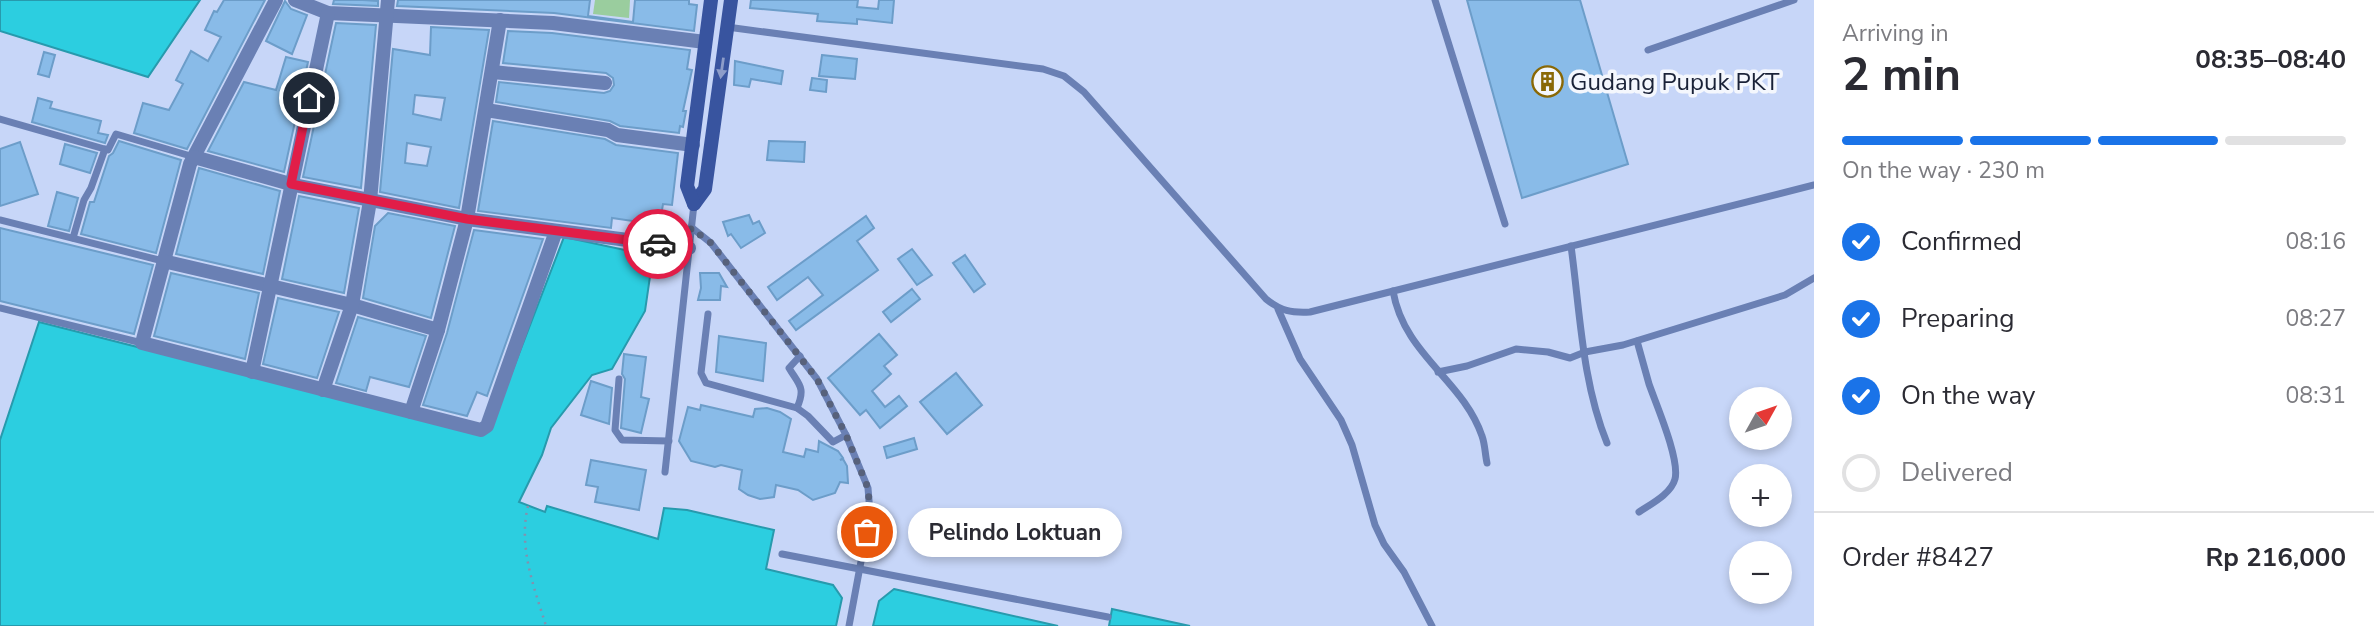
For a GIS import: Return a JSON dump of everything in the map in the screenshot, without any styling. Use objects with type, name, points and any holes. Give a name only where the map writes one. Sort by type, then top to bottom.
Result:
[{"type":"street","points":[[276,0],[190,164],[142,343],[477,430],[487,426],[556,231]]},
{"type":"street","points":[[295,0],[328,12],[553,23],[705,42]]},
{"type":"street","points":[[323,390],[352,305],[370,201],[388,0]]},
{"type":"street","points":[[710,4],[730,5],[705,189],[694,204],[687,186],[710,4]]},
{"type":"street","points":[[252,372],[328,12]]},
{"type":"street","points":[[411,412],[438,330],[467,219],[500,20]]},
{"type":"street","points":[[493,72],[605,83]]},
{"type":"street","points":[[486,110],[608,130],[617,135],[693,145]]},
{"type":"street","points":[[194,157],[291,184],[467,219],[689,248]]},
{"type":"street","points":[[687,186],[705,189]]},
{"type":"street","points":[[163,261],[352,305],[438,330]]},
{"type":"lane","points":[[1435,0],[1505,224]]},
{"type":"lane","points":[[1648,50],[1794,0]]},
{"type":"lane","points":[[727,26],[1029,67],[1064,76],[1084,92],[1266,299],[1278,309],[1292,313],[1310,312],[1814,185]]},
{"type":"lane","points":[[0,119],[105,149],[110,149],[116,134],[194,157]]},
{"type":"lane","points":[[73,238],[84,200],[105,149]]},
{"type":"lane","points":[[665,472],[694,204]]},
{"type":"lane","points":[[0,220],[163,261]]},
{"type":"lane","points":[[691,228],[711,243],[817,379],[846,435],[868,488],[870,513],[849,626]]},
{"type":"lane","points":[[1571,246],[1597,419],[1607,443]]},
{"type":"lane","points":[[1438,372],[1468,366],[1516,349],[1548,352],[1570,358],[1585,352],[1637,341],[1785,295],[1814,278]]},
{"type":"lane","points":[[1394,291],[1397,311],[1412,340],[1474,418],[1483,438],[1487,463]]},
{"type":"lane","points":[[0,308],[142,343]]},
{"type":"lane","points":[[1278,309],[1300,359],[1341,420],[1352,445],[1379,535],[1404,572],[1433,626]]},
{"type":"lane","points":[[708,314],[701,373],[706,383],[797,408],[833,442],[846,435]]},
{"type":"lane","points":[[1637,341],[1648,381],[1665,425],[1676,471],[1674,482],[1661,498],[1639,512]]},
{"type":"lane","points":[[797,408],[802,388],[789,368],[800,356]]},
{"type":"lane","points":[[619,379],[615,430],[622,440],[669,441]]},
{"type":"lane","points":[[782,554],[1108,617]]},
{"type":"path","points":[[528,506],[526,559],[546,626]]},
{"type":"shaded area","points":[[0,0],[200,0],[148,77],[0,31]]},
{"type":"shaded area","points":[[595,0],[630,0],[629,18],[593,14]]},
{"type":"shaded area","points":[[564,237],[653,256],[645,311],[612,369],[592,375],[551,428],[542,455],[519,502],[545,512],[547,506],[658,539],[664,508],[687,510],[774,530],[766,569],[833,585],[842,598],[836,626],[0,626],[0,440],[39,322],[480,434],[490,429]]},
{"type":"shaded area","points":[[894,589],[1058,626],[873,626],[879,601]]},
{"type":"shaded area","points":[[1112,609],[1190,626],[1109,626]]},
{"type":"building","points":[[224,0],[265,0],[187,149],[134,133],[143,103],[169,110],[183,84],[176,80],[191,51],[208,61],[221,37],[205,30],[214,11],[217,12]]},
{"type":"building","points":[[334,0],[378,1],[378,6],[333,4]]},
{"type":"building","points":[[398,0],[590,0],[588,16],[633,22],[635,0],[689,0],[689,4],[697,5],[694,31],[554,13],[397,6]]},
{"type":"building","points":[[751,0],[858,0],[857,7],[878,9],[879,0],[894,0],[892,23],[857,19],[857,24],[817,21],[818,14],[750,8]]},
{"type":"building","name":"Gudang Pupuk PKT","points":[[1467,0],[1580,0],[1628,164],[1522,198]]},
{"type":"building","points":[[285,1],[291,9],[307,15],[292,54],[266,41]]},
{"type":"building","points":[[336,23],[376,25],[361,188],[303,177]]},
{"type":"building","points":[[431,27],[489,30],[459,208],[380,192],[393,49],[430,55]],"holes":[[[415,95],[445,98],[441,120],[413,114]],[[407,143],[431,147],[427,166],[405,163]]]},
{"type":"building","points":[[508,31],[552,33],[690,50],[687,69],[692,70],[683,111],[686,111],[683,127],[680,126],[679,133],[620,126],[610,121],[496,102],[499,82],[604,93],[610,91],[614,85],[613,78],[606,73],[503,63]]},
{"type":"building","points":[[44,52],[55,55],[49,77],[38,74]]},
{"type":"building","points":[[822,55],[857,59],[855,79],[819,76]]},
{"type":"building","points":[[286,57],[308,62],[284,172],[208,151],[244,82],[276,90]]},
{"type":"building","points":[[735,61],[783,71],[781,84],[751,79],[749,87],[734,85]]},
{"type":"building","points":[[812,78],[827,80],[826,92],[810,90]]},
{"type":"building","points":[[38,98],[52,102],[50,108],[101,121],[98,133],[108,135],[105,143],[32,122]]},
{"type":"building","points":[[493,121],[605,139],[616,145],[678,153],[672,205],[663,204],[659,228],[668,229],[667,235],[632,231],[633,221],[612,218],[611,228],[478,211]]},
{"type":"building","points":[[119,141],[181,160],[156,253],[81,234],[90,202],[94,202],[109,156]]},
{"type":"building","points":[[769,141],[805,142],[804,162],[767,160]]},
{"type":"building","points":[[20,142],[38,194],[0,206],[0,149]]},
{"type":"building","points":[[65,144],[97,153],[90,173],[60,164]]},
{"type":"building","points":[[199,168],[280,191],[263,274],[176,254]]},
{"type":"building","points":[[57,192],[78,198],[69,231],[48,226]]},
{"type":"building","points":[[299,196],[359,208],[344,293],[282,279]]},
{"type":"building","points":[[388,213],[455,226],[431,318],[363,298],[375,226]]},
{"type":"building","points":[[749,215],[753,224],[759,221],[765,233],[741,248],[731,234],[728,236],[723,222]]},
{"type":"building","points":[[866,216],[874,228],[857,241],[878,270],[796,330],[789,321],[823,295],[808,277],[777,300],[768,287]]},
{"type":"building","points":[[0,228],[153,265],[134,334],[0,301]]},
{"type":"building","points":[[474,230],[543,239],[487,396],[477,392],[467,416],[423,405],[447,333]]},
{"type":"building","points":[[912,249],[932,275],[917,285],[898,259]]},
{"type":"building","points":[[965,255],[985,284],[974,292],[953,263]]},
{"type":"building","points":[[171,273],[259,293],[245,359],[154,336]]},
{"type":"building","points":[[700,273],[719,273],[727,287],[721,286],[720,300],[698,300],[701,288]]},
{"type":"building","points":[[912,289],[920,299],[891,322],[883,312]]},
{"type":"building","points":[[278,298],[339,312],[317,378],[263,364]]},
{"type":"building","points":[[358,317],[426,336],[409,387],[370,377],[366,391],[336,383]]},
{"type":"building","points":[[879,334],[897,355],[884,366],[891,374],[872,391],[885,407],[899,396],[907,406],[880,428],[866,410],[860,415],[828,378]]},
{"type":"building","points":[[719,336],[766,343],[763,381],[716,372]]},
{"type":"building","points":[[624,354],[646,357],[641,397],[649,399],[641,433],[621,428]]},
{"type":"building","points":[[956,373],[982,405],[947,434],[920,402]]},
{"type":"building","points":[[591,381],[612,388],[609,424],[581,415]]},
{"type":"building","points":[[701,405],[753,417],[755,409],[767,408],[780,412],[791,419],[783,452],[804,457],[806,449],[818,452],[819,441],[838,451],[843,458],[840,460],[843,459],[847,466],[848,483],[840,482],[835,493],[813,500],[798,490],[776,485],[774,497],[760,499],[748,495],[739,489],[742,470],[691,461],[679,441],[688,407],[700,410]]},
{"type":"building","points":[[914,438],[917,449],[887,458],[884,447]]},
{"type":"building","points":[[591,460],[646,470],[639,510],[595,502],[598,487],[586,485]]},
{"type":"way so far","points":[[658,244],[689,248],[691,228],[711,243],[817,379],[846,435],[868,488],[870,513],[867,532]]},
{"type":"place","name":"Gudang Pupuk PKT","points":[[1547,82]]},
{"type":"place","name":"Pelindo Loktuan","points":[[867,532]]},
{"type":"route","points":[[309,98],[291,184],[467,219],[658,244]]}]
